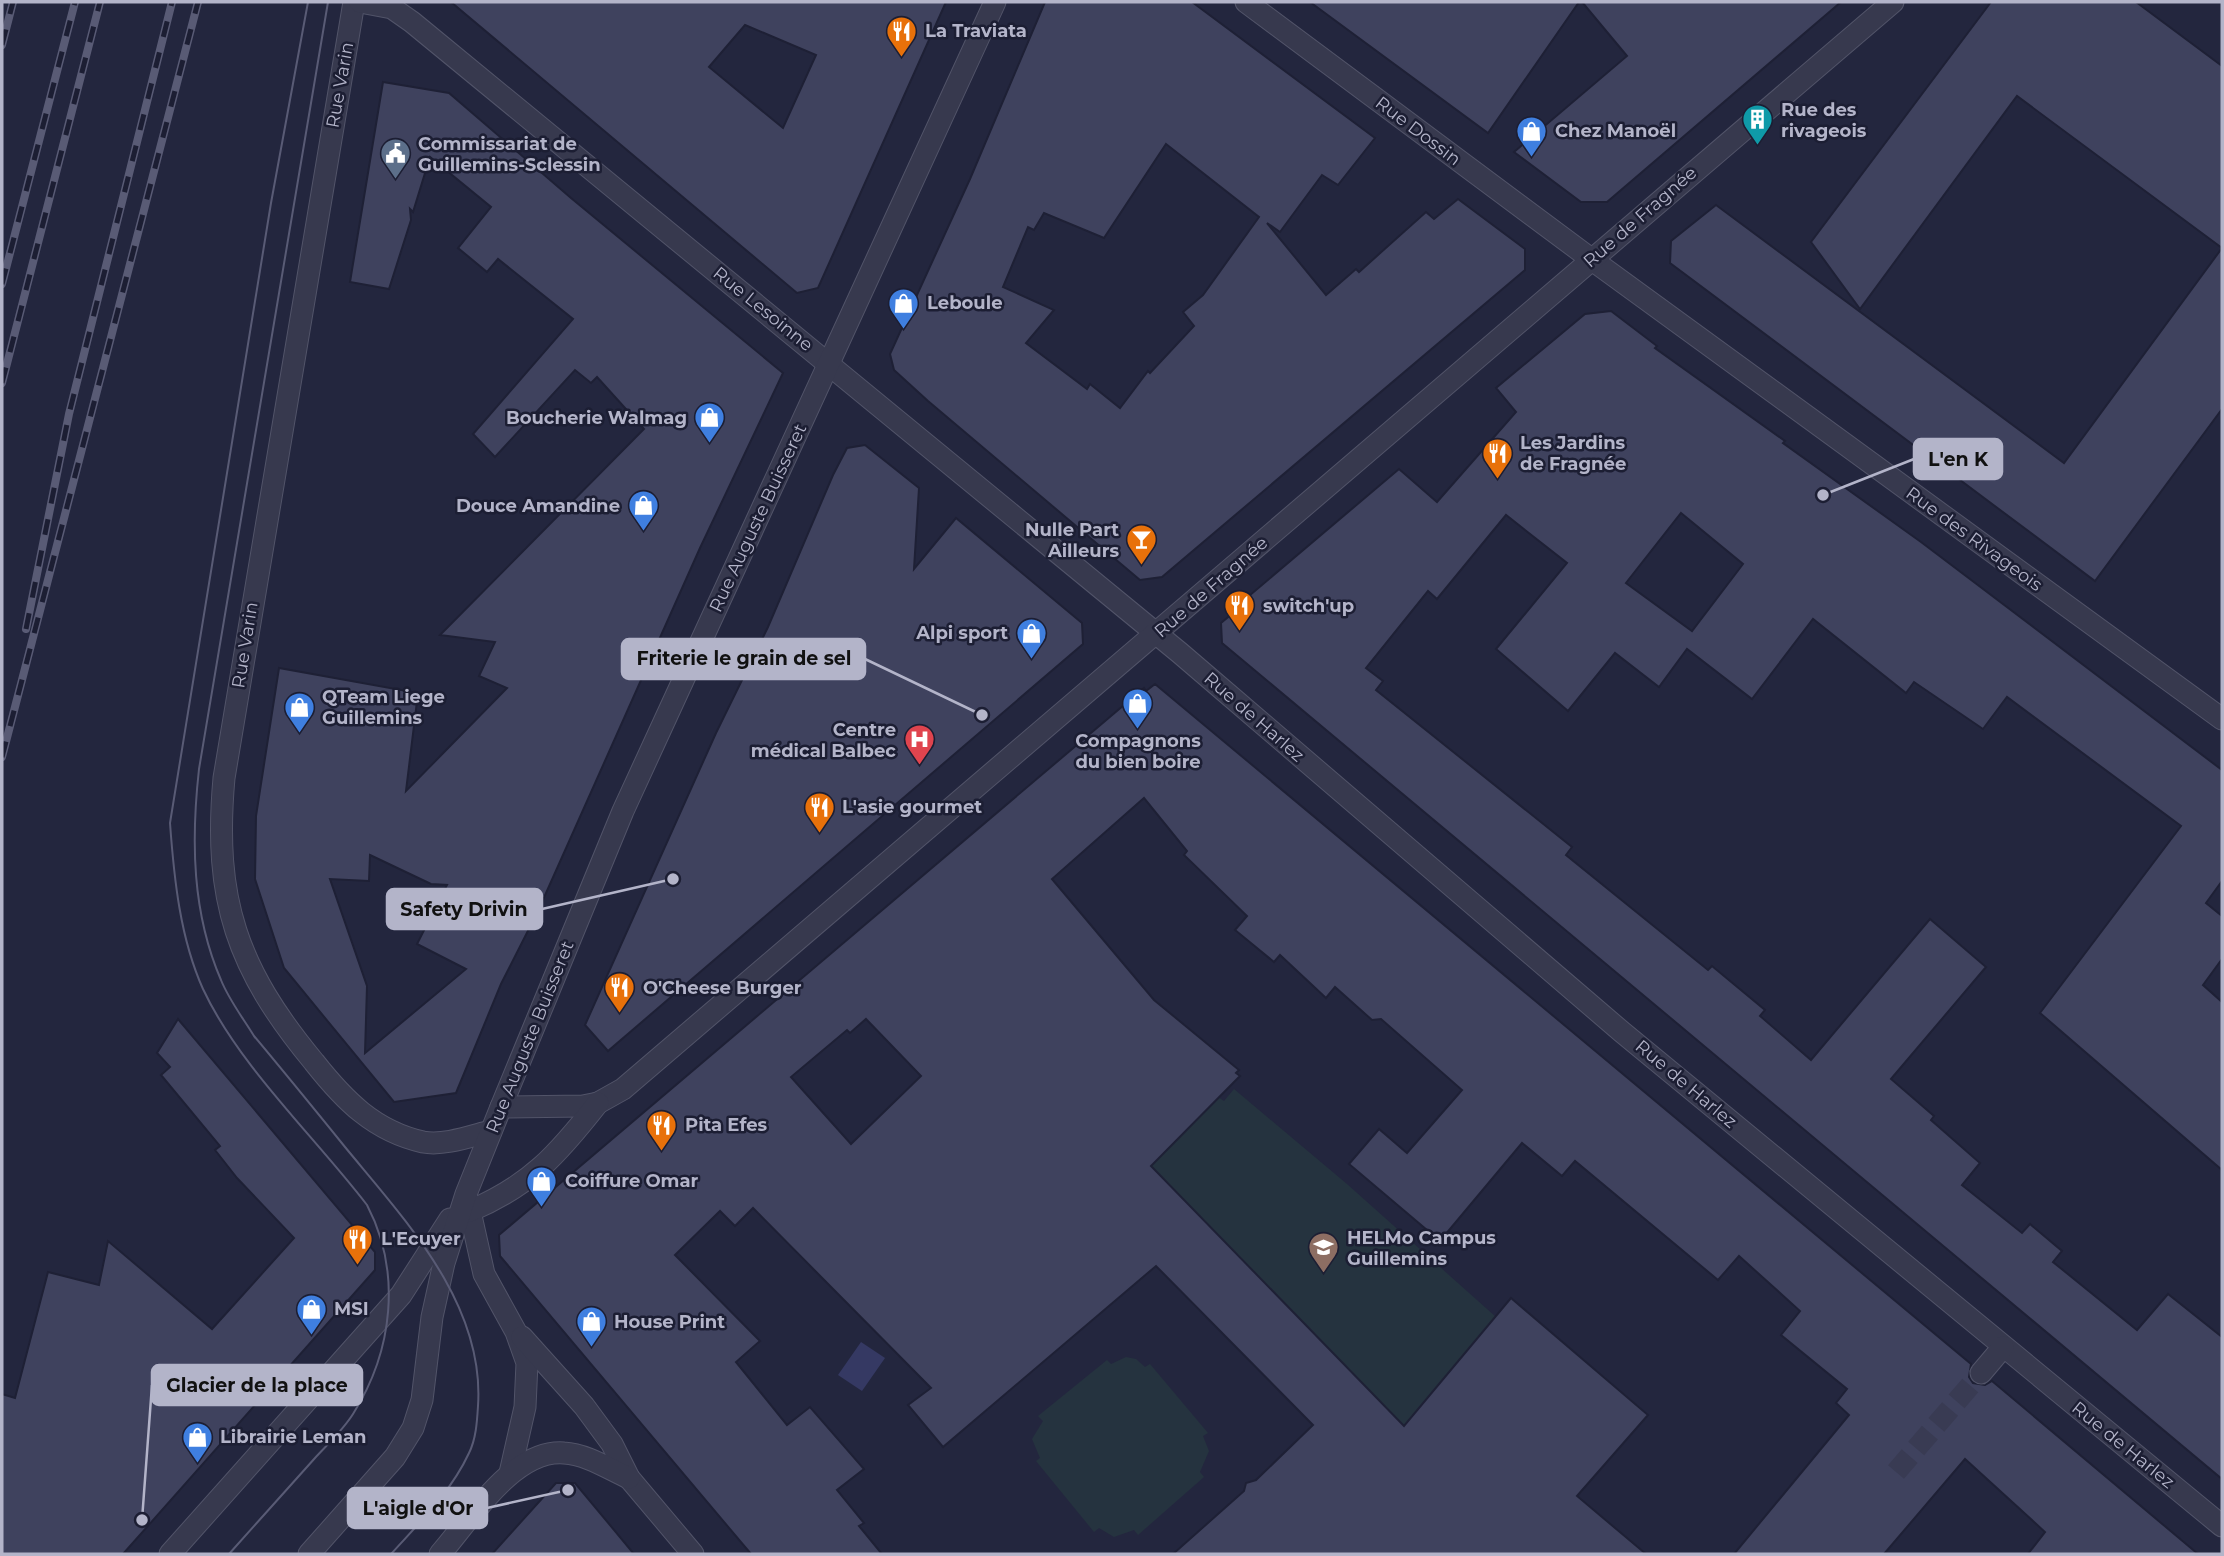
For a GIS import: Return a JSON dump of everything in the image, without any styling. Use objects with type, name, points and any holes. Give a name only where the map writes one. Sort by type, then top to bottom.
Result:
[{"type":"street","name":"Rue Varin","points":[[354,2],[224,778],[220,824],[222,863],[234,921],[248,969],[278,1018],[344,1099],[367,1118],[425,1142],[491,1131]]},
{"type":"street","name":"Rue Lesoinne","points":[[360,2],[392,9],[412,22],[830,363],[1156,634]]},
{"type":"street","name":"Rue Auguste Buisseret","points":[[468,1203],[491,1131],[623,811],[995,2]]},
{"type":"street","name":"Rue Dossin","points":[[1246,2],[1591,259]]},
{"type":"street","name":"Rue de Fragnée","points":[[598,1103],[623,1088],[1892,2]]},
{"type":"street","name":"Rue des Rivageois","points":[[1591,259],[2222,719]]},
{"type":"street","name":"Rue de Harlez","points":[[1156,634],[1622,1032],[2222,1526]]},
{"type":"street","points":[[501,1107],[598,1103]]},
{"type":"street","points":[[170,1554],[401,1295],[468,1203],[507,1195],[546,1165],[598,1103]]},
{"type":"street","points":[[468,1203],[484,1274],[516,1332],[527,1363],[528,1382],[522,1427],[510,1473]]},
{"type":"street","points":[[309,1554],[395,1457],[413,1427],[422,1400],[432,1317],[444,1263],[468,1203]]},
{"type":"street","points":[[516,1332],[584,1406],[612,1444],[629,1478],[693,1554]]},
{"type":"street","points":[[1981,1373],[2003,1347]]},
{"type":"street","points":[[440,1554],[510,1473],[543,1454],[565,1453],[629,1478]]},
{"type":"shaded area","points":[[1234,1089],[1347,1184],[1496,1317],[1404,1426],[1151,1166],[1215,1095],[1224,1101]]},
{"type":"shaded area","points":[[1126,1357],[1136,1359],[1145,1367],[1150,1364],[1208,1433],[1203,1436],[1209,1451],[1200,1472],[1204,1477],[1138,1535],[1134,1530],[1114,1537],[1099,1528],[1094,1532],[1036,1461],[1040,1458],[1032,1439],[1043,1421],[1038,1416],[1107,1360],[1111,1364]]},
{"type":"water","points":[[861,1342],[885,1358],[862,1391],[838,1375]]},
{"type":"building","points":[[451,2],[946,2],[818,288],[797,293]],"holes":[[[745,25],[816,55],[783,128],[709,67]]]},
{"type":"building","points":[[1045,2],[1192,2],[1375,138],[1338,185],[1322,175],[1280,232],[1267,223],[1326,295],[1356,269],[1359,272],[1426,212],[1434,219],[1458,199],[1525,249],[1525,270],[1162,577],[1140,580],[894,370],[890,354],[970,179]],"holes":[[[1166,144],[1259,217],[1203,295],[1183,312],[1194,326],[1150,373],[1148,371],[1120,408],[1090,384],[1087,389],[1026,343],[1054,310],[1003,287],[1028,227],[1034,230],[1044,213],[1104,238]]]},
{"type":"building","points":[[1310,2],[1579,2],[1488,133]]},
{"type":"building","points":[[1582,2],[1841,2],[1607,202],[1581,202],[1514,152],[1627,56]]},
{"type":"building","points":[[1991,2],[2136,2],[2222,66],[2222,248],[2017,96],[1860,309],[1811,242]]},
{"type":"building","points":[[383,82],[449,93],[783,373],[700,548],[538,911],[501,984],[456,1093],[394,1102],[284,968],[255,879],[256,816],[279,668],[418,693],[406,791],[507,688],[479,676],[495,642],[440,635],[644,429],[597,377],[591,383],[575,370],[495,457],[473,434],[573,319],[498,259],[487,272],[458,248],[491,207],[430,157],[413,212],[410,209],[411,220],[389,289],[350,282]],"holes":[[[370,855],[431,884],[447,885],[417,944],[466,969],[365,1053],[367,986],[330,879],[369,881]]]},
{"type":"building","points":[[1716,205],[2064,463],[2222,248],[2222,409],[2095,581],[1670,263],[1671,241]]},
{"type":"building","points":[[1611,311],[1657,346],[1655,348],[1921,542],[2222,770],[2222,881],[2206,903],[2222,916],[2222,959],[2203,985],[2222,1002],[2222,1170],[2040,1013],[2181,826],[2007,697],[1983,729],[1914,682],[1906,693],[1813,619],[1752,699],[1687,649],[1659,687],[1615,653],[1568,711],[1496,649],[1567,563],[1506,515],[1437,599],[1428,591],[1366,668],[1383,681],[1376,690],[1572,847],[1566,855],[1708,970],[1712,966],[1765,1010],[1760,1016],[1811,1060],[1930,919],[1986,967],[1891,1079],[1934,1116],[1931,1120],[1980,1163],[1962,1185],[2022,1233],[2030,1224],[2062,1251],[2053,1262],[2137,1330],[2168,1294],[2222,1337],[2222,1479],[1222,643],[1221,623],[1245,603],[1243,601],[1399,469],[1437,502],[1516,412],[1496,388],[1585,314]],"holes":[[[1681,513],[1743,564],[1692,631],[1626,583]]]},
{"type":"building","points":[[865,445],[919,488],[914,569],[956,518],[1082,623],[1083,644],[608,1051],[585,1025],[716,733],[768,627],[833,475],[847,448]]},
{"type":"building","points":[[1155,684],[1971,1364],[1969,1377],[1973,1383],[1985,1385],[1992,1381],[2198,1554],[2028,1554],[2045,1532],[1965,1459],[1884,1554],[1734,1554],[1849,1415],[1836,1403],[1847,1389],[1781,1335],[1800,1311],[1739,1256],[1718,1280],[1575,1161],[1562,1176],[1522,1143],[1440,1241],[1349,1164],[1379,1129],[1407,1153],[1462,1090],[1381,1019],[1372,1020],[1335,987],[1326,998],[1280,955],[1274,962],[1235,930],[1247,916],[1184,855],[1187,851],[1144,798],[1052,879],[1154,1000],[1239,1070],[1236,1073],[1240,1076],[1151,1166],[1404,1426],[1511,1298],[1648,1415],[1577,1496],[1646,1554],[1173,1554],[1244,1491],[1246,1483],[1256,1480],[1313,1425],[1156,1266],[943,1447],[908,1405],[931,1388],[753,1208],[735,1226],[720,1211],[675,1255],[760,1341],[736,1362],[787,1425],[810,1407],[864,1469],[837,1490],[864,1523],[859,1526],[882,1554],[751,1554],[500,1256],[499,1235],[1144,688],[1146,691]],"holes":[[[866,1019],[921,1076],[851,1144],[791,1077],[847,1030],[850,1033]]]},
{"type":"building","points":[[178,1019],[375,1252],[375,1270],[123,1554],[2,1554],[2,1394],[15,1398],[48,1272],[99,1285],[108,1241],[212,1329],[294,1238],[237,1178],[215,1150],[220,1146],[161,1075],[170,1067],[157,1053]]},
{"type":"building","points":[[556,1483],[575,1483],[634,1554],[492,1554]]},
{"type":"tunnel","points":[[1896,1472],[1981,1373]]},
{"type":"tram line","points":[[229,1554],[353,1414],[367,1390],[377,1364],[388,1311],[385,1257],[367,1205],[236,1046],[203,989],[184,929],[176,886],[170,823],[271,203],[308,2]]},
{"type":"tram line","points":[[328,2],[199,769],[195,823],[196,876],[204,929],[211,955],[228,995],[254,1036],[415,1234],[455,1298],[469,1333],[477,1369],[478,1406],[471,1448],[444,1494],[391,1554]]},
{"type":"railway","points":[[2,45],[13,2]]},
{"type":"railway","points":[[2,284],[75,2]]},
{"type":"railway","points":[[2,383],[100,2]]},
{"type":"railway","points":[[26,629],[69,414],[172,2]]},
{"type":"railway","points":[[2,757],[198,2]]},
{"type":"place","name":"La Traviata","points":[[902,58]]},
{"type":"place","name":"Rue des rivageois","points":[[1758,147]]},
{"type":"place","name":"Chez Manoël","points":[[1532,158]]},
{"type":"place","name":"Commissariat de Guillemins-Sclessin","points":[[395,181]]},
{"type":"place","name":"Leboule","points":[[904,330]]},
{"type":"place","name":"Boucherie Walmag","points":[[710,445]]},
{"type":"place","name":"Les Jardins de Fragnée","points":[[1497,480]]},
{"type":"place","name":"L'en K","points":[[1823,495]]},
{"type":"place","name":"Douce Amandine","points":[[643,533]]},
{"type":"place","name":"Nulle Part Ailleurs","points":[[1142,567]]},
{"type":"place","name":"switch'up","points":[[1240,633]]},
{"type":"place","name":"Alpi sport","points":[[1031,660]]},
{"type":"place","name":"Friterie le grain de sel","points":[[982,715]]},
{"type":"place","name":"Compagnons du bien boire","points":[[1138,730]]},
{"type":"place","name":"QTeam Liege Guillemins","points":[[299,734]]},
{"type":"place","name":"Centre médical Balbec","points":[[919,767]]},
{"type":"place","name":"L'asie gourmet","points":[[819,834]]},
{"type":"place","name":"Safety Drivin","points":[[673,879]]},
{"type":"place","name":"O'Cheese Burger","points":[[620,1015]]},
{"type":"place","name":"Pita Efes","points":[[662,1152]]},
{"type":"place","name":"Coiffure Omar","points":[[542,1208]]},
{"type":"place","name":"L'Ecuyer","points":[[358,1266]]},
{"type":"place","name":"HELMo Campus Guillemins","points":[[1324,1275]]},
{"type":"place","name":"MSI","points":[[311,1336]]},
{"type":"place","name":"House Print","points":[[591,1349]]},
{"type":"place","name":"Librairie Leman","points":[[197,1464]]},
{"type":"place","name":"L'aigle d'Or","points":[[568,1490]]},
{"type":"place","name":"Glacier de la place","points":[[142,1520]]}]
